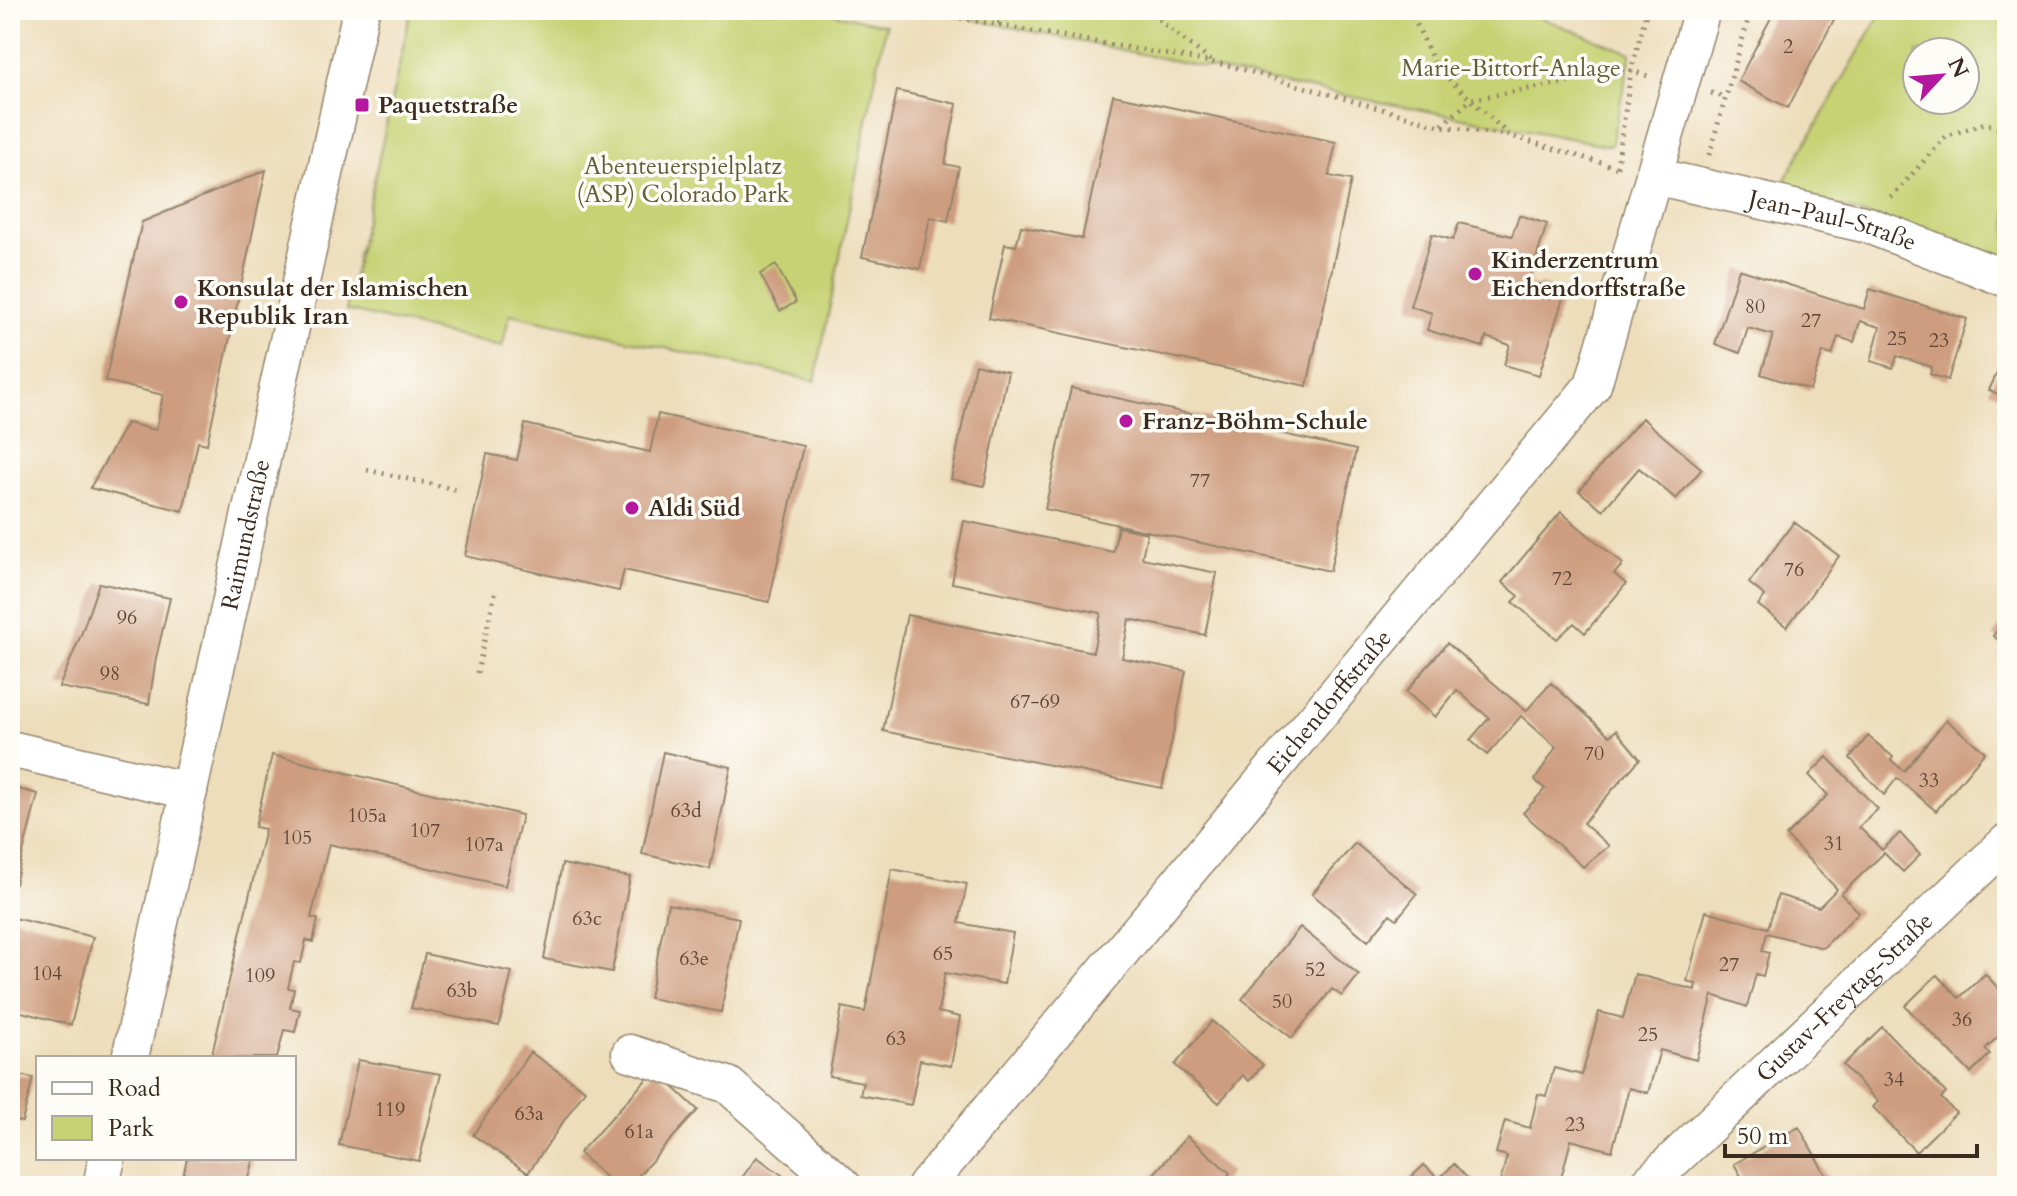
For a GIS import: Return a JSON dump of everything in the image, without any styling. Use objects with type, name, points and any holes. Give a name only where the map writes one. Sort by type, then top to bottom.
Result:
[{"type":"street","name":"Raimundstraße","points":[[130,1056],[361,10]]},
{"type":"street","name":"Eichendorffstraße","points":[[926,1186],[1593,385],[1702,10]]},
{"type":"street","name":"Jean-Paul-Straße","points":[[1654,176],[1868,225],[2007,279]]},
{"type":"street","points":[[10,749],[189,791]]},
{"type":"street","name":"Gustav-Freytag-Straße","points":[[1646,1186],[1683,1172],[2007,842]]},
{"type":"street","points":[[630,1053],[728,1085],[843,1186]]},
{"type":"street","points":[[101,1186],[107,1160]]},
{"type":"path","points":[[913,10],[1214,63],[1441,126],[1511,136],[1654,176]]},
{"type":"path","points":[[997,25],[1021,10]]},
{"type":"path","points":[[1146,10],[1214,63]]},
{"type":"path","points":[[1410,10],[1436,67],[1511,136]]},
{"type":"path","points":[[1617,167],[1631,71],[1647,10]]},
{"type":"path","points":[[1700,187],[1751,10]]},
{"type":"path","points":[[1441,126],[1472,99],[1631,71]]},
{"type":"path","points":[[1868,225],[1946,136],[1985,123],[2007,131]]},
{"type":"path","points":[[367,470],[458,490]]},
{"type":"path","points":[[477,673],[496,589]]},
{"type":"green space","name":"Abenteuerspielplatz (ASP) Colorado Park","points":[[411,10],[815,10],[886,25],[815,381],[510,314],[502,347],[346,310]]},
{"type":"green space","name":"Marie-Bittorf-Anlage","points":[[927,10],[1521,10],[1631,53],[1611,146],[1295,86]]},
{"type":"green space","points":[[1883,10],[1998,10],[2007,16],[2007,260],[1780,188]]},
{"type":"building","points":[[1775,10],[1839,10],[1788,108],[1738,81]]},
{"type":"building","points":[[897,91],[957,104],[945,164],[959,167],[948,221],[930,217],[920,269],[862,257]]},
{"type":"building","points":[[1113,95],[1336,142],[1329,176],[1351,180],[1307,386],[989,318],[1005,244],[1016,246],[1021,226],[1082,239]]},
{"type":"building","name":"Konsulat der Islamischen Republik Iran","points":[[266,170],[207,444],[198,442],[183,511],[90,488],[127,423],[156,430],[163,395],[105,381],[142,222]]},
{"type":"building","points":[[1519,215],[1547,224],[1528,284],[1565,292],[1539,375],[1504,365],[1510,345],[1486,337],[1483,347],[1427,330],[1432,313],[1410,306],[1432,234],[1453,240],[1459,223],[1512,236]]},
{"type":"building","points":[[776,265],[796,302],[780,311],[760,274]]},
{"type":"building","points":[[1739,269],[1864,309],[1870,289],[1967,319],[1948,380],[1930,374],[1932,367],[1897,356],[1893,368],[1871,361],[1880,327],[1860,321],[1854,342],[1838,337],[1832,355],[1823,352],[1810,390],[1761,374],[1773,335],[1748,328],[1740,353],[1715,344]]},
{"type":"building","points":[[2007,352],[2007,391],[2004,397],[1989,390]]},
{"type":"building","points":[[975,364],[1008,372],[984,486],[951,479]]},
{"type":"building","points":[[1071,388],[1356,450],[1330,571],[1045,509]]},
{"type":"building","name":"Aldi Süd","points":[[658,414],[803,446],[769,602],[624,570],[619,591],[465,556],[487,454],[517,460],[525,424],[650,452]]},
{"type":"building","points":[[1642,418],[1702,469],[1676,499],[1639,468],[1603,510],[1579,491]]},
{"type":"building","points":[[1561,512],[1623,564],[1614,574],[1626,584],[1585,633],[1574,623],[1557,639],[1513,602],[1519,596],[1502,582]]},
{"type":"building","points":[[964,521],[1113,552],[1118,527],[1147,533],[1142,558],[1217,573],[1205,635],[1129,619],[1122,658],[1186,671],[1162,788],[883,731],[907,615],[1093,652],[1101,613],[952,583]]},
{"type":"building","points":[[1794,522],[1839,556],[1787,627],[1758,605],[1765,596],[1749,583]]},
{"type":"building","points":[[99,583],[170,598],[149,704],[59,687]]},
{"type":"building","points":[[2007,617],[2007,646],[1993,636]]},
{"type":"building","points":[[1447,643],[1526,711],[1551,683],[1610,736],[1616,730],[1640,759],[1583,823],[1609,846],[1583,867],[1523,813],[1545,789],[1535,780],[1556,747],[1521,716],[1487,755],[1470,740],[1489,718],[1457,690],[1435,717],[1406,692]]},
{"type":"building","points":[[1946,720],[1985,752],[1936,811],[1897,778],[1884,795],[1850,758],[1868,736],[1904,771]]},
{"type":"building","points":[[663,752],[731,767],[710,869],[642,854]]},
{"type":"building","points":[[272,755],[522,815],[505,886],[329,844],[311,918],[318,919],[313,942],[306,940],[301,963],[294,962],[288,988],[294,989],[290,1008],[300,1010],[295,1032],[284,1030],[278,1056],[211,1056],[265,829],[255,827]]},
{"type":"building","points":[[1827,757],[1878,809],[1859,827],[1882,850],[1900,833],[1920,855],[1903,872],[1884,853],[1841,894],[1859,912],[1823,948],[1767,933],[1762,951],[1769,953],[1763,976],[1756,974],[1747,1007],[1713,995],[1696,1060],[1660,1050],[1648,1093],[1629,1088],[1612,1151],[1571,1140],[1559,1186],[1529,1183],[1528,1186],[1499,1186],[1507,1156],[1496,1153],[1505,1121],[1530,1128],[1538,1094],[1546,1096],[1554,1068],[1582,1075],[1599,1012],[1623,1018],[1635,974],[1695,990],[1696,984],[1687,981],[1706,911],[1768,928],[1778,895],[1819,907],[1837,889],[1786,836],[1828,795],[1809,775]]},
{"type":"building","points":[[10,787],[38,794],[15,884],[10,883]]},
{"type":"building","points":[[1355,843],[1417,894],[1397,919],[1390,914],[1368,941],[1312,894]]},
{"type":"building","points":[[562,864],[630,877],[612,972],[544,959]]},
{"type":"building","points":[[892,869],[967,884],[959,923],[1013,933],[1004,984],[945,973],[938,1012],[960,1017],[951,1066],[920,1060],[911,1105],[860,1095],[863,1082],[829,1076],[842,1007],[865,1012]]},
{"type":"building","points":[[668,904],[739,918],[721,1012],[649,998]]},
{"type":"building","points":[[10,917],[93,937],[71,1025],[10,1009]]},
{"type":"building","points":[[1300,927],[1359,975],[1342,996],[1332,989],[1292,1038],[1242,999]]},
{"type":"building","points":[[425,954],[512,972],[499,1026],[411,1008]]},
{"type":"building","points":[[1985,974],[2002,992],[2007,987],[2007,1036],[2003,1032],[1985,1049],[1990,1054],[1971,1073],[1905,1006],[1937,975],[1959,998]]},
{"type":"building","points":[[1212,1021],[1263,1065],[1249,1081],[1243,1075],[1219,1103],[1175,1065]]},
{"type":"building","points":[[1882,1027],[1946,1093],[1941,1098],[1956,1113],[1916,1152],[1873,1107],[1878,1102],[1843,1065]]},
{"type":"building","points":[[530,1052],[585,1090],[528,1173],[473,1135]]},
{"type":"building","points":[[358,1060],[441,1074],[419,1161],[339,1145]]},
{"type":"building","points":[[655,1070],[698,1110],[629,1186],[615,1186],[579,1153]]},
{"type":"building","points":[[10,1073],[33,1078],[22,1122],[10,1119]]},
{"type":"building","points":[[1799,1127],[1832,1186],[1747,1186],[1734,1164]]},
{"type":"building","points":[[1187,1136],[1230,1173],[1219,1186],[1145,1184]]},
{"type":"building","points":[[757,1157],[797,1186],[736,1186]]},
{"type":"building","points":[[187,1160],[254,1160],[247,1186],[181,1186]]},
{"type":"building","points":[[1454,1164],[1475,1186],[1412,1186],[1407,1181],[1424,1165],[1439,1179]]},
{"type":"place","name":"Paquetstraße","points":[[362,105]]},
{"type":"place","name":"Kinderzentrum Eichendorffstraße","points":[[1475,274]]},
{"type":"place","name":"Konsulat der Islamischen Republik Iran","points":[[181,302]]},
{"type":"place","name":"Franz-Böhm-Schule","points":[[1126,421]]},
{"type":"place","name":"Aldi Süd","points":[[632,508]]}]
